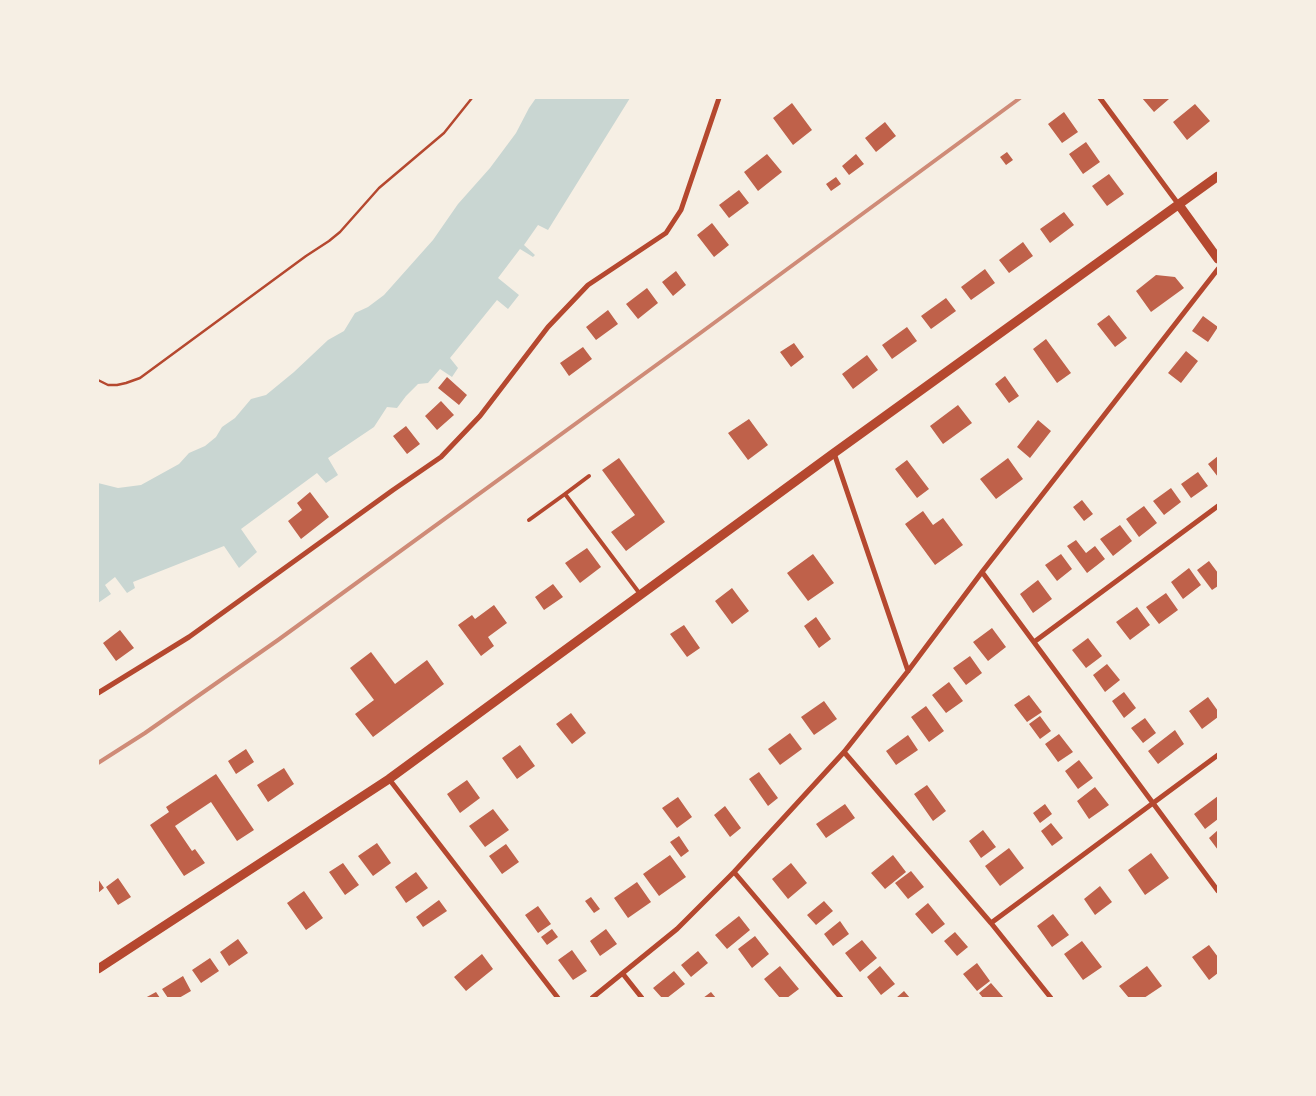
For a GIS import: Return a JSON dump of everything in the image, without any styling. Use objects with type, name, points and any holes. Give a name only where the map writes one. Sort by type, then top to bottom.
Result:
[{"type":"street","points":[[98,693],[189,637],[393,490],[442,457],[480,416],[548,327],[588,286],[666,233],[680,210],[720,98]]},
{"type":"street","points":[[1100,98],[1218,260]]},
{"type":"street","points":[[98,970],[388,779],[834,453],[1218,176]]},
{"type":"street","points":[[592,998],[677,929],[734,872],[844,752],[1218,269]]},
{"type":"street","points":[[834,453],[908,671]]},
{"type":"street","points":[[1034,642],[1218,506]]},
{"type":"street","points":[[982,572],[1218,891]]},
{"type":"street","points":[[844,752],[991,923],[1051,998]]},
{"type":"street","points":[[991,923],[1218,755]]},
{"type":"street","points":[[388,779],[558,998]]},
{"type":"street","points":[[734,872],[841,998]]},
{"type":"street","points":[[622,974],[642,998]]},
{"type":"lane","points":[[529,520],[589,476]]},
{"type":"lane","points":[[565,494],[640,594]]},
{"type":"path","points":[[98,380],[108,385],[117,385],[140,378],[306,256],[330,241],[379,188],[444,133],[472,98]]},
{"type":"shaded area","points":[[536,98],[630,98],[548,230],[538,225],[524,245],[535,255],[533,257],[520,249],[498,278],[519,295],[508,309],[497,300],[450,358],[458,368],[452,377],[440,369],[428,383],[418,384],[397,408],[387,407],[374,427],[328,458],[338,475],[326,483],[317,473],[241,529],[257,552],[239,568],[224,546],[133,582],[135,588],[127,593],[115,577],[105,585],[111,594],[98,603],[98,483],[118,488],[141,485],[179,464],[189,453],[205,446],[216,437],[222,427],[235,418],[251,399],[266,395],[328,340],[344,331],[355,313],[368,307],[384,295],[433,240],[458,204],[490,168],[516,133]]},
{"type":"building","points":[[1142,98],[1168,98],[1169,99],[1154,112]]},
{"type":"building","points":[[792,103],[812,130],[793,145],[773,118]]},
{"type":"building","points":[[1195,104],[1210,121],[1187,140],[1173,122]]},
{"type":"building","points":[[1064,112],[1078,132],[1062,143],[1048,124]]},
{"type":"building","points":[[885,122],[896,136],[876,152],[865,138]]},
{"type":"building","points":[[1086,142],[1100,162],[1083,174],[1069,154]]},
{"type":"building","points":[[1007,152],[1013,160],[1006,165],[1000,157]]},
{"type":"building","points":[[767,154],[782,172],[758,191],[744,172]]},
{"type":"building","points":[[856,154],[864,164],[849,175],[842,166]]},
{"type":"building","points":[[1109,174],[1124,194],[1107,206],[1092,186]]},
{"type":"building","points":[[836,177],[841,184],[831,191],[826,184]]},
{"type":"building","points":[[739,190],[749,203],[729,218],[719,205]]},
{"type":"building","points":[[1064,212],[1074,225],[1050,243],[1040,229]]},
{"type":"building","points":[[712,223],[729,245],[714,257],[697,235]]},
{"type":"building","points":[[1023,242],[1033,256],[1009,273],[999,260]]},
{"type":"building","points":[[985,269],[995,283],[971,300],[961,287]]},
{"type":"building","points":[[676,271],[686,285],[673,296],[662,282]]},
{"type":"building","points":[[1156,275],[1175,277],[1184,288],[1151,312],[1136,291]]},
{"type":"building","points":[[647,288],[658,303],[638,319],[626,304]]},
{"type":"building","points":[[946,298],[956,311],[931,329],[921,316]]},
{"type":"building","points":[[608,310],[618,324],[596,340],[586,327]]},
{"type":"building","points":[[1109,315],[1127,338],[1115,347],[1097,324]]},
{"type":"building","points":[[1203,316],[1218,327],[1208,342],[1192,331]]},
{"type":"building","points":[[907,327],[917,341],[892,359],[882,345]]},
{"type":"building","points":[[1046,339],[1071,373],[1057,383],[1033,349]]},
{"type":"building","points":[[794,343],[804,357],[791,367],[780,352]]},
{"type":"building","points":[[583,347],[592,359],[569,376],[560,363]]},
{"type":"building","points":[[1186,351],[1198,361],[1181,383],[1168,373]]},
{"type":"building","points":[[867,355],[878,370],[853,389],[842,374]]},
{"type":"building","points":[[1005,376],[1019,396],[1009,403],[995,384]]},
{"type":"building","points":[[447,377],[467,395],[459,405],[438,388]]},
{"type":"building","points":[[441,401],[454,415],[437,430],[425,416]]},
{"type":"building","points":[[958,405],[972,423],[943,444],[930,426]]},
{"type":"building","points":[[749,419],[768,445],[748,460],[728,433]]},
{"type":"building","points":[[1038,420],[1051,431],[1030,458],[1017,447]]},
{"type":"building","points":[[406,426],[420,444],[407,454],[393,436]]},
{"type":"building","points":[[1218,456],[1218,477],[1208,464]]},
{"type":"building","points":[[619,458],[665,522],[626,551],[611,532],[635,515],[602,470]]},
{"type":"building","points":[[1008,458],[1023,479],[996,499],[980,479]]},
{"type":"building","points":[[907,460],[929,489],[917,498],[895,469]]},
{"type":"building","points":[[1198,472],[1208,486],[1191,498],[1181,484]]},
{"type":"building","points":[[1171,488],[1181,502],[1164,515],[1153,501]]},
{"type":"building","points":[[310,492],[329,517],[301,539],[288,521],[302,510],[297,503]]},
{"type":"building","points":[[1082,500],[1093,514],[1084,521],[1073,507]]},
{"type":"building","points":[[1144,506],[1157,523],[1139,537],[1126,519]]},
{"type":"building","points":[[923,511],[933,525],[943,518],[963,545],[935,565],[905,524]]},
{"type":"building","points":[[1120,525],[1132,541],[1113,556],[1100,539]]},
{"type":"building","points":[[1076,540],[1086,553],[1095,546],[1105,559],[1087,573],[1067,546]]},
{"type":"building","points":[[587,548],[601,567],[580,583],[565,563]]},
{"type":"building","points":[[813,554],[834,583],[808,601],[787,573]]},
{"type":"building","points":[[1061,554],[1072,569],[1057,581],[1045,565]]},
{"type":"building","points":[[1209,561],[1218,573],[1218,586],[1212,590],[1197,570]]},
{"type":"building","points":[[1189,568],[1201,585],[1183,599],[1171,582]]},
{"type":"building","points":[[1038,580],[1052,599],[1033,613],[1020,594]]},
{"type":"building","points":[[553,584],[563,597],[544,610],[535,597]]},
{"type":"building","points":[[732,588],[749,611],[732,624],[715,601]]},
{"type":"building","points":[[1166,593],[1178,610],[1159,624],[1146,607]]},
{"type":"building","points":[[494,605],[507,623],[488,637],[494,646],[481,656],[458,625],[472,615],[475,619]]},
{"type":"building","points":[[1137,607],[1150,625],[1130,640],[1116,622]]},
{"type":"building","points":[[816,617],[831,639],[819,648],[804,626]]},
{"type":"building","points":[[684,625],[700,648],[687,657],[670,634]]},
{"type":"building","points":[[992,628],[1006,647],[988,661],[973,642]]},
{"type":"building","points":[[120,630],[134,648],[116,661],[103,643]]},
{"type":"building","points":[[1088,638],[1102,656],[1086,668],[1072,650]]},
{"type":"building","points":[[371,652],[395,684],[427,660],[444,684],[373,737],[355,714],[374,700],[350,668]]},
{"type":"building","points":[[970,656],[982,673],[966,685],[953,668]]},
{"type":"building","points":[[1107,664],[1120,680],[1105,692],[1093,675]]},
{"type":"building","points":[[949,682],[963,701],[946,713],[932,695]]},
{"type":"building","points":[[1124,692],[1136,708],[1124,718],[1112,701]]},
{"type":"building","points":[[1029,695],[1042,712],[1027,722],[1014,705]]},
{"type":"building","points":[[1208,697],[1218,711],[1218,717],[1202,729],[1189,711]]},
{"type":"building","points":[[824,701],[837,719],[814,735],[801,717]]},
{"type":"building","points":[[926,706],[944,731],[929,742],[911,717]]},
{"type":"building","points":[[571,713],[586,733],[572,744],[556,724]]},
{"type":"building","points":[[1040,716],[1051,731],[1040,739],[1029,724]]},
{"type":"building","points":[[1145,718],[1156,733],[1143,743],[1131,728]]},
{"type":"building","points":[[1175,730],[1184,744],[1158,764],[1148,751]]},
{"type":"building","points":[[790,733],[802,749],[780,765],[768,749]]},
{"type":"building","points":[[1059,734],[1073,752],[1058,762],[1045,744]]},
{"type":"building","points":[[908,735],[918,750],[896,765],[886,751]]},
{"type":"building","points":[[520,745],[535,766],[517,779],[502,758]]},
{"type":"building","points":[[246,749],[254,762],[236,774],[228,761]]},
{"type":"building","points":[[1079,760],[1093,778],[1078,789],[1065,771]]},
{"type":"building","points":[[284,768],[294,784],[268,802],[257,785]]},
{"type":"building","points":[[759,772],[778,798],[768,806],[749,779]]},
{"type":"building","points":[[216,774],[254,830],[237,841],[211,802],[175,826],[192,851],[195,849],[205,863],[184,876],[150,825],[169,812],[166,807]]},
{"type":"building","points":[[467,780],[480,798],[460,813],[447,794]]},
{"type":"building","points":[[927,785],[946,811],[933,821],[914,794]]},
{"type":"building","points":[[1095,787],[1109,805],[1089,819],[1077,801]]},
{"type":"building","points":[[1218,796],[1218,819],[1205,829],[1194,814]]},
{"type":"building","points":[[678,797],[692,817],[677,828],[662,808]]},
{"type":"building","points":[[845,804],[855,818],[826,838],[816,824]]},
{"type":"building","points":[[1045,804],[1052,814],[1040,823],[1033,813]]},
{"type":"building","points":[[725,806],[741,828],[730,837],[714,815]]},
{"type":"building","points":[[493,809],[509,830],[485,847],[469,826]]},
{"type":"building","points":[[1051,823],[1063,838],[1052,846],[1041,831]]},
{"type":"building","points":[[983,830],[996,847],[981,858],[969,841]]},
{"type":"building","points":[[1218,830],[1218,850],[1209,838]]},
{"type":"building","points":[[679,836],[689,851],[681,857],[670,842]]},
{"type":"building","points":[[377,843],[391,863],[373,876],[358,856]]},
{"type":"building","points":[[506,844],[519,862],[502,874],[489,856]]},
{"type":"building","points":[[1009,848],[1024,868],[1000,886],[985,866]]},
{"type":"building","points":[[1151,853],[1169,878],[1145,895],[1128,870]]},
{"type":"building","points":[[670,855],[686,877],[659,896],[643,874]]},
{"type":"building","points":[[893,855],[906,872],[885,889],[871,873]]},
{"type":"building","points":[[343,863],[359,885],[345,895],[329,872]]},
{"type":"building","points":[[791,863],[807,883],[788,899],[772,879]]},
{"type":"building","points":[[911,871],[924,887],[908,899],[895,883]]},
{"type":"building","points":[[416,872],[428,888],[406,903],[395,887]]},
{"type":"building","points":[[118,878],[131,897],[118,905],[106,887]]},
{"type":"building","points":[[98,879],[104,888],[98,893]]},
{"type":"building","points":[[637,882],[651,902],[628,918],[614,898]]},
{"type":"building","points":[[1100,886],[1112,902],[1095,915],[1084,899]]},
{"type":"building","points":[[304,891],[323,918],[306,930],[287,903]]},
{"type":"building","points":[[591,897],[600,909],[594,913],[585,901]]},
{"type":"building","points":[[439,900],[447,911],[423,927],[416,917]]},
{"type":"building","points":[[824,901],[833,911],[816,925],[807,915]]},
{"type":"building","points":[[928,903],[945,924],[932,934],[915,914]]},
{"type":"building","points":[[538,906],[551,924],[538,933],[525,915]]},
{"type":"building","points":[[1053,914],[1069,935],[1052,947],[1037,926]]},
{"type":"building","points":[[739,916],[750,930],[727,949],[715,935]]},
{"type":"building","points":[[840,921],[849,934],[833,946],[824,934]]},
{"type":"building","points":[[552,929],[558,937],[547,945],[541,937]]},
{"type":"building","points":[[606,929],[617,944],[600,956],[590,941]]},
{"type":"building","points":[[955,932],[968,947],[957,956],[944,941]]},
{"type":"building","points":[[755,936],[769,954],[752,968],[738,949]]},
{"type":"building","points":[[238,939],[248,953],[229,966],[220,952]]},
{"type":"building","points":[[862,940],[877,958],[860,972],[845,953]]},
{"type":"building","points":[[1082,941],[1102,967],[1083,980],[1064,954]]},
{"type":"building","points":[[1209,945],[1218,957],[1218,973],[1209,980],[1192,957]]},
{"type":"building","points":[[572,950],[587,971],[573,980],[558,960]]},
{"type":"building","points":[[698,951],[708,963],[691,977],[681,965]]},
{"type":"building","points":[[482,954],[493,969],[466,991],[454,977]]},
{"type":"building","points":[[210,958],[219,971],[201,983],[192,970]]},
{"type":"building","points":[[977,963],[990,981],[977,991],[963,974]]},
{"type":"building","points":[[780,966],[799,989],[787,998],[780,998],[764,979]]},
{"type":"building","points":[[880,966],[895,984],[881,995],[867,977]]},
{"type":"building","points":[[1147,966],[1162,986],[1144,998],[1129,998],[1119,986]]},
{"type":"building","points":[[674,971],[685,984],[667,998],[662,998],[653,988]]},
{"type":"building","points":[[183,976],[191,991],[179,998],[168,998],[162,989]]},
{"type":"building","points":[[991,983],[1004,998],[983,998],[979,993]]},
{"type":"building","points":[[904,991],[910,998],[896,998]]},
{"type":"building","points":[[156,992],[160,998],[145,998]]},
{"type":"building","points":[[711,992],[716,998],[703,998]]},
{"type":"railway","points":[[98,763],[145,733],[278,640],[1020,98]]}]
